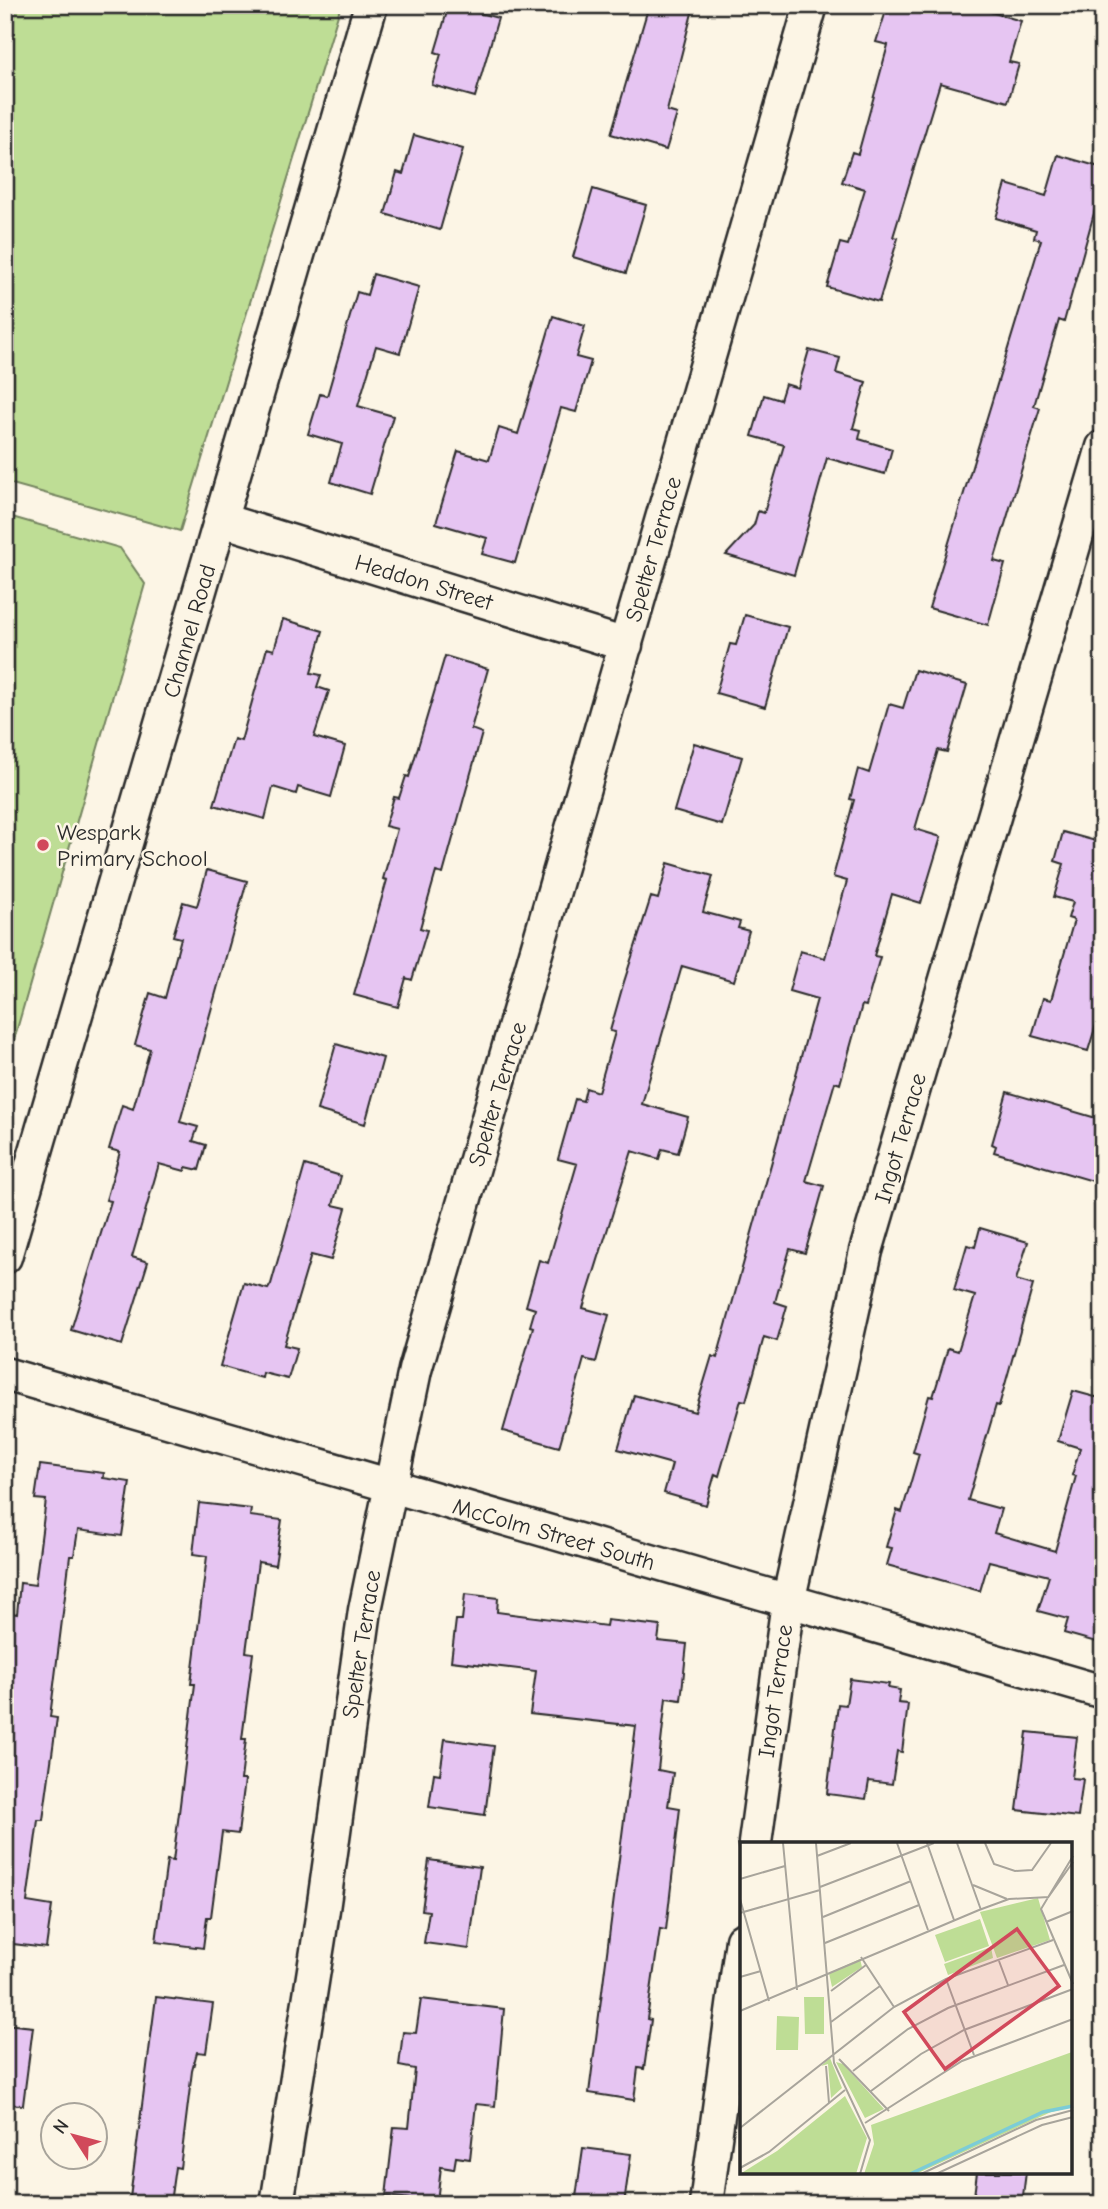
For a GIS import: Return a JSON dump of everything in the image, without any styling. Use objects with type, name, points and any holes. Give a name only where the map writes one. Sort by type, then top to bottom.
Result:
[{"type":"street","name":"Channel Road","points":[[5,1257],[371,5]]},
{"type":"street","name":"Spelter Terrace","points":[[277,2204],[319,1938],[365,1610],[388,1486],[415,1370],[811,5]]},
{"type":"street","name":"Ingot Terrace","points":[[755,1842],[788,1602],[866,1251],[1103,447]]},
{"type":"street","name":"Heddon Street","points":[[222,520],[626,645]]},
{"type":"street","name":"McColm Street South","points":[[5,1374],[1103,1692]]},
{"type":"street","points":[[706,2204],[740,1955]]},
{"type":"green space","points":[[5,5],[341,5],[180,531],[5,482]]},
{"type":"green space","name":"Wespark Primary School","points":[[5,515],[120,548],[145,584],[5,1071]]},
{"type":"building","points":[[449,5],[498,18],[475,97],[432,85],[441,54],[435,52]]},
{"type":"building","points":[[649,5],[694,5],[667,111],[677,114],[666,150],[611,134]]},
{"type":"building","points":[[888,5],[985,5],[984,10],[1021,21],[1009,62],[1019,64],[1008,102],[940,83],[893,237],[898,238],[879,302],[827,287],[840,243],[848,245],[865,189],[842,182],[852,152],[858,154],[888,45],[876,42]]},
{"type":"building","points":[[414,135],[463,149],[440,230],[385,214],[397,172],[403,174]]},
{"type":"building","points":[[1058,155],[1103,168],[1103,208],[1096,206],[1064,322],[1059,320],[1034,406],[1040,408],[994,561],[1005,564],[988,625],[929,608],[1041,240],[1034,238],[1036,230],[996,218],[1006,184],[1046,196]]},
{"type":"building","points":[[593,189],[646,205],[626,273],[573,257]]},
{"type":"building","points":[[373,274],[419,287],[400,353],[376,346],[358,406],[393,416],[370,494],[331,482],[342,444],[308,434],[320,394],[327,396],[357,292],[367,295]]},
{"type":"building","points":[[553,316],[585,326],[576,357],[591,361],[576,412],[561,408],[515,563],[482,554],[487,538],[436,523],[458,451],[489,460],[499,428],[518,434]]},
{"type":"building","points":[[809,350],[840,358],[836,373],[866,382],[853,428],[861,430],[859,439],[892,449],[885,474],[827,458],[794,575],[726,555],[754,525],[758,511],[764,513],[784,445],[752,436],[764,395],[780,400],[785,384],[798,388]]},
{"type":"building","points":[[745,615],[788,627],[765,707],[716,693],[730,644],[736,645]]},
{"type":"building","points":[[283,619],[323,631],[311,673],[321,675],[317,687],[329,691],[314,737],[345,746],[331,797],[298,787],[296,794],[273,787],[265,819],[214,805],[234,739],[241,741],[267,648],[274,650]]},
{"type":"building","points":[[445,656],[488,669],[471,729],[482,733],[443,874],[436,872],[420,928],[427,930],[412,980],[406,978],[398,1007],[354,995],[387,880],[383,879],[397,829],[385,826],[394,797],[399,798],[406,776],[409,777]]},
{"type":"building","points":[[915,670],[967,685],[947,752],[938,750],[915,829],[941,837],[921,903],[892,894],[874,956],[880,957],[866,1006],[862,1005],[840,1084],[835,1082],[806,1181],[824,1186],[805,1253],[790,1249],[775,1302],[787,1306],[777,1341],[764,1337],[746,1401],[741,1400],[719,1476],[715,1474],[706,1505],[664,1493],[672,1464],[618,1449],[634,1395],[695,1412],[712,1356],[717,1358],[817,999],[789,991],[800,951],[825,958],[847,881],[833,877],[854,800],[850,799],[858,769],[869,773],[889,704],[903,708]]},
{"type":"building","points":[[694,743],[742,757],[722,825],[674,811]]},
{"type":"building","points":[[1063,832],[1103,843],[1103,1002],[1088,1051],[1032,1036],[1043,998],[1051,1000],[1074,920],[1068,918],[1073,902],[1054,897],[1064,864],[1055,861]]},
{"type":"building","points":[[668,863],[713,876],[703,912],[740,922],[738,928],[749,931],[734,981],[682,966],[642,1104],[688,1117],[678,1153],[662,1149],[659,1159],[632,1151],[583,1308],[609,1315],[596,1362],[584,1359],[559,1447],[503,1431],[533,1327],[530,1326],[535,1309],[526,1306],[539,1260],[548,1263],[577,1164],[558,1159],[575,1099],[583,1101],[586,1088],[598,1092],[615,1032],[610,1031],[623,985],[651,897],[658,899]]},
{"type":"building","points":[[207,870],[247,881],[180,1122],[198,1127],[193,1141],[206,1145],[199,1170],[186,1167],[185,1171],[159,1164],[132,1257],[148,1262],[122,1345],[71,1330],[111,1201],[106,1200],[120,1152],[109,1149],[122,1105],[133,1109],[150,1049],[135,1045],[150,993],[165,998],[181,938],[173,936],[183,902],[197,906]]},
{"type":"building","points":[[336,1044],[383,1058],[365,1124],[317,1110]]},
{"type":"building","points":[[1007,1092],[1103,1120],[1103,1184],[994,1152],[996,1146],[992,1144]]},
{"type":"building","points":[[305,1165],[341,1176],[333,1205],[346,1208],[331,1260],[311,1255],[284,1345],[297,1348],[288,1379],[263,1373],[262,1378],[220,1366],[244,1283],[268,1289],[271,1284]]},
{"type":"building","points":[[980,1228],[1028,1242],[1016,1280],[1033,1285],[999,1406],[996,1405],[968,1500],[1001,1509],[994,1533],[1055,1551],[1076,1476],[1072,1475],[1080,1448],[1058,1441],[1073,1391],[1095,1397],[1103,1396],[1103,1644],[1064,1633],[1068,1619],[1038,1611],[1049,1576],[989,1561],[980,1591],[887,1565],[892,1548],[886,1547],[897,1510],[902,1512],[919,1454],[913,1452],[929,1396],[933,1397],[948,1348],[958,1351],[975,1296],[954,1290],[967,1245],[975,1247]]},
{"type":"building","points":[[40,1465],[104,1473],[103,1478],[130,1482],[122,1536],[78,1530],[74,1556],[70,1556],[50,1717],[57,1718],[43,1820],[38,1820],[27,1902],[52,1906],[46,1948],[5,1943],[5,1720],[9,1687],[5,1687],[5,1670],[12,1613],[17,1614],[20,1583],[35,1585],[46,1500],[35,1499]]},
{"type":"building","points":[[199,1503],[251,1509],[250,1516],[282,1520],[275,1565],[258,1562],[246,1652],[253,1653],[242,1739],[246,1739],[241,1780],[245,1780],[238,1834],[222,1832],[211,1917],[207,1917],[203,1948],[156,1942],[167,1860],[173,1861],[195,1684],[191,1684],[207,1556],[193,1554]]},
{"type":"building","points":[[465,1594],[498,1598],[497,1612],[606,1626],[607,1620],[660,1626],[658,1641],[687,1644],[681,1700],[666,1698],[658,1770],[673,1773],[668,1806],[680,1808],[666,1930],[660,1929],[647,2019],[651,2020],[644,2069],[638,2068],[634,2100],[589,2093],[636,1726],[530,1714],[536,1671],[451,1661],[456,1620],[462,1620]]},
{"type":"building","points":[[850,1679],[889,1684],[888,1688],[900,1690],[898,1703],[908,1704],[902,1752],[897,1751],[892,1784],[869,1781],[866,1799],[827,1794],[838,1704],[846,1705]]},
{"type":"building","points":[[1027,1732],[1077,1737],[1072,1778],[1083,1779],[1078,1817],[1017,1810]]},
{"type":"building","points":[[445,1739],[494,1746],[485,1815],[429,1807],[434,1773],[440,1774]]},
{"type":"building","points":[[429,1860],[480,1867],[469,1949],[424,1943],[429,1911],[422,1910]]},
{"type":"building","points":[[156,1997],[213,2004],[206,2053],[197,2052],[192,2071],[180,2168],[175,2167],[170,2203],[130,2198]]},
{"type":"building","points":[[421,1999],[504,2009],[495,2106],[476,2104],[470,2159],[456,2157],[454,2169],[441,2167],[437,2202],[386,2196],[394,2127],[409,2128],[415,2069],[399,2066],[403,2032],[416,2033]]},
{"type":"building","points":[[5,2024],[33,2027],[23,2105],[5,2104]]},
{"type":"building","points":[[583,2148],[631,2154],[624,2204],[575,2204]]},
{"type":"building","points":[[977,2174],[1026,2174],[1022,2204],[973,2204]]},
{"type":"place","name":"Wespark Primary School","points":[[43,845]]}]
